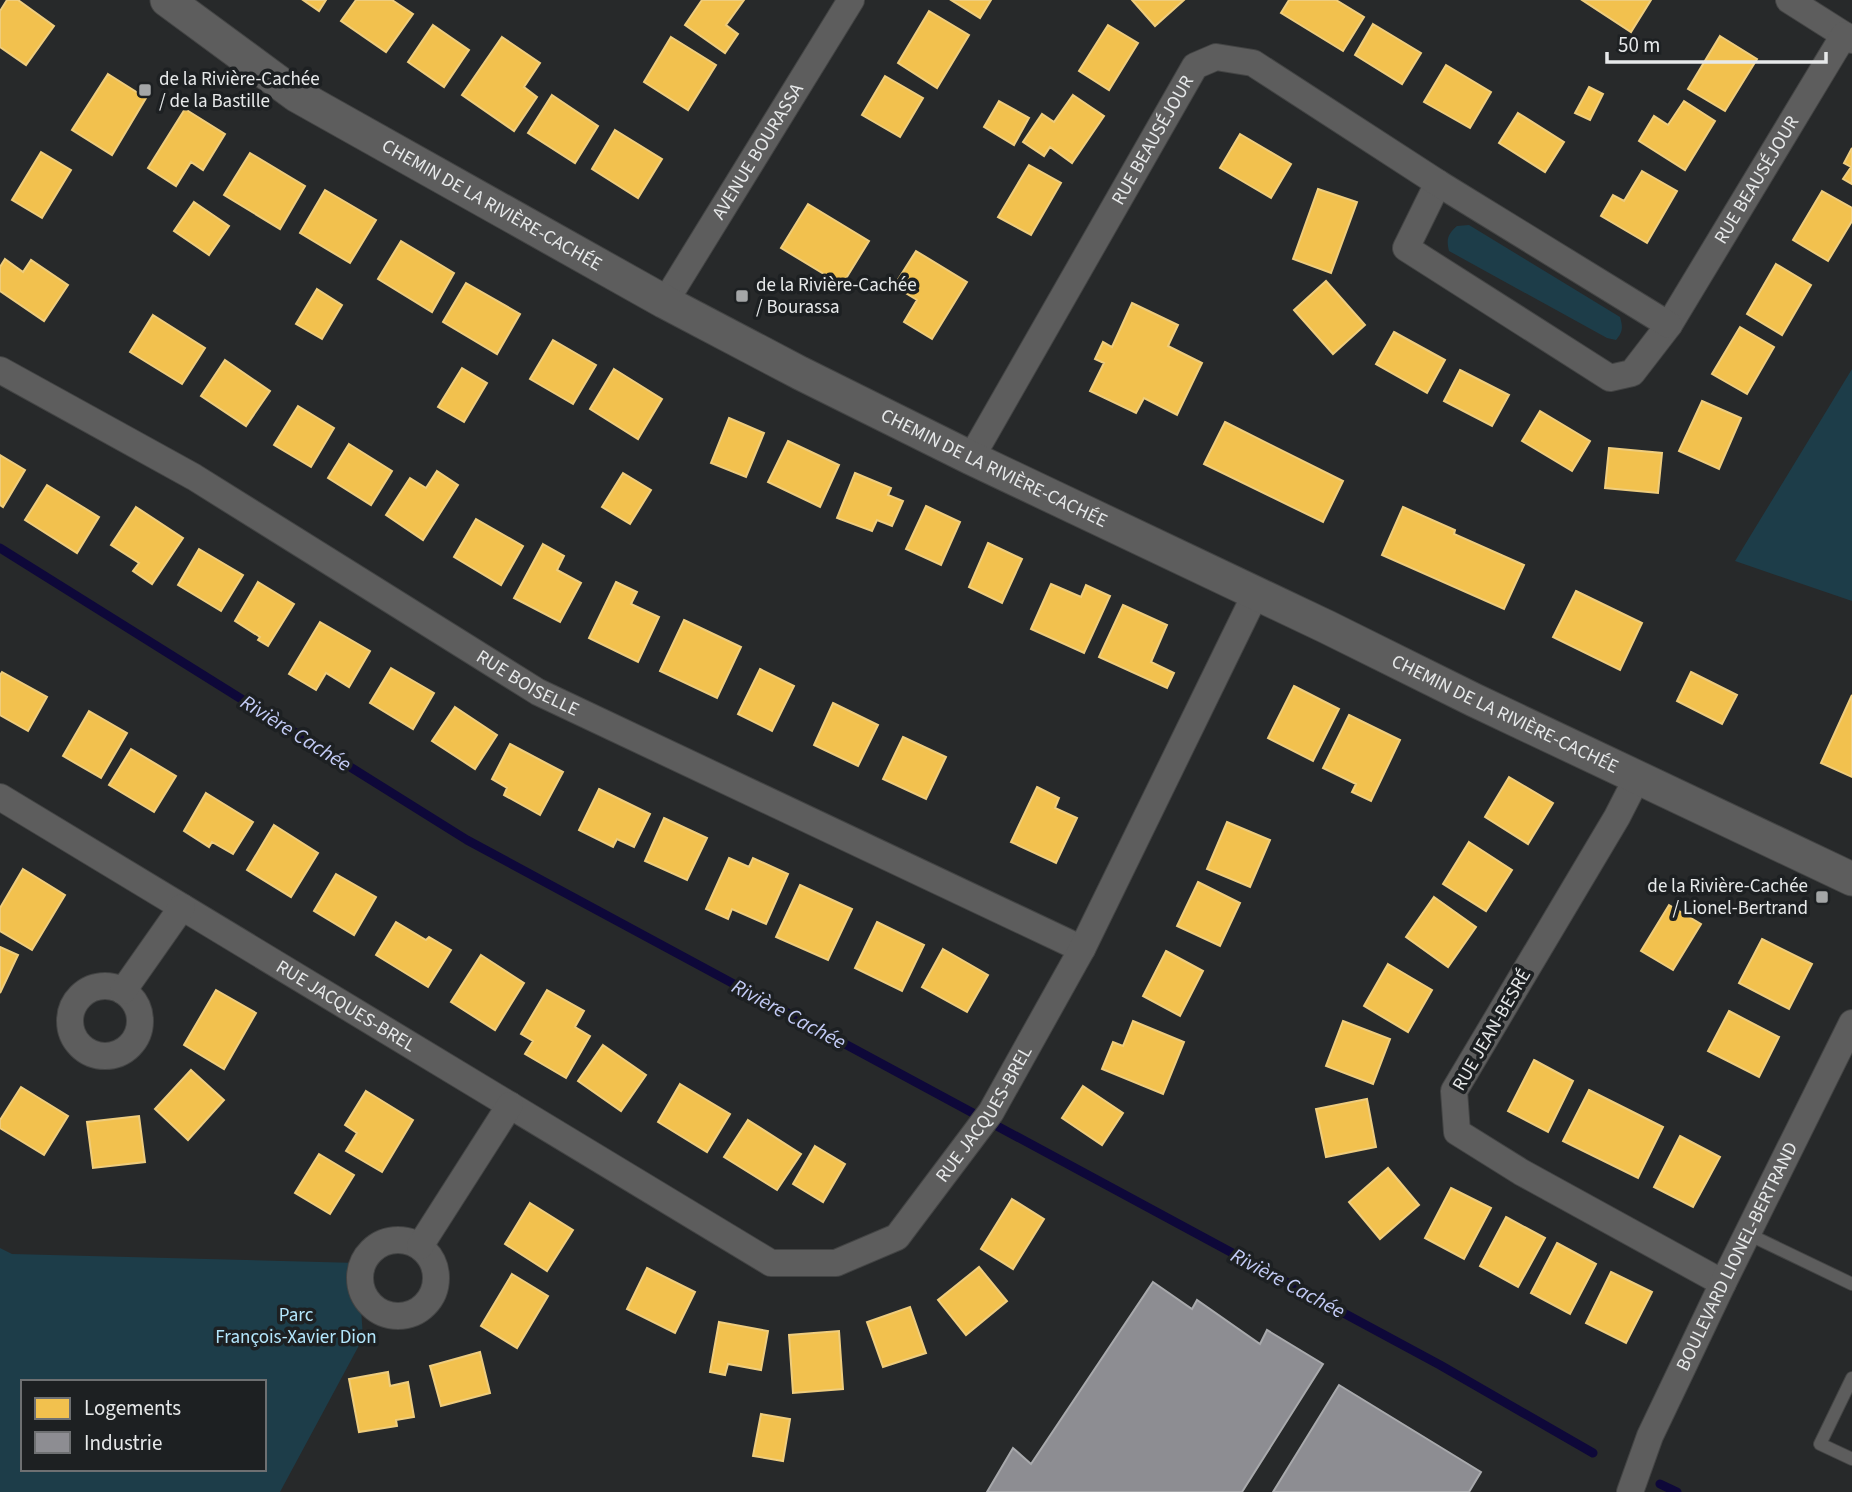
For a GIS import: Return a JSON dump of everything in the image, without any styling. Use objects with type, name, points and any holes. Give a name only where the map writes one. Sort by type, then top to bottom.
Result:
[{"type":"street","name":"CHEMIN DE LA RIVIÈRE-CACHÉE","points":[[167,0],[296,95],[665,302],[971,458],[1256,593],[1474,701],[1852,879]]},
{"type":"street","name":"AVENUE BOURASSA","points":[[665,302],[851,0]]},
{"type":"street","points":[[1789,0],[1848,37]]},
{"type":"street","name":"RUE BEAUSÉJOUR","points":[[1438,183],[1406,248],[1610,378],[1632,373],[1669,325],[1848,37]]},
{"type":"street","name":"RUE BEAUSÉJOUR","points":[[971,458],[1195,66],[1216,57],[1253,63],[1438,183],[1669,325]]},
{"type":"street","name":"RUE BOISELLE","points":[[0,370],[194,477],[538,692],[1082,948]]},
{"type":"street","name":"RUE JACQUES-BREL","points":[[0,797],[771,1263],[836,1262],[897,1237],[990,1112],[1082,948],[1256,593]]},
{"type":"street","name":"RUE JEAN-BESRÉ","points":[[1638,776],[1617,817],[1454,1091],[1457,1132],[1521,1172],[1723,1283]]},
{"type":"street","points":[[123,991],[182,907]]},
{"type":"street","name":"BOULEVARD LIONEL-BERTRAND","points":[[1630,1492],[1650,1436],[1852,1023]]},
{"type":"street","points":[[420,1246],[510,1105]]},
{"type":"lane","points":[[1748,1234],[1852,1284]]},
{"type":"lane","points":[[1852,1378],[1820,1444],[1852,1459]]},
{"type":"green space","points":[[1469,225],[1620,317],[1622,329],[1616,340],[1607,338],[1449,251],[1448,237],[1457,226]]},
{"type":"green space","points":[[1852,369],[1852,601],[1735,561]]},
{"type":"green space","name":"Parc François-Xavier Dion","points":[[0,1248],[12,1254],[358,1263],[363,1338],[280,1492],[0,1492]]},
{"type":"building: Logements","points":[[7,0],[18,0],[54,26],[26,65],[0,47],[0,11]]},
{"type":"building: Logements","points":[[303,0],[326,0],[319,11]]},
{"type":"building: Logements","points":[[356,0],[392,0],[413,14],[386,52],[341,21]]},
{"type":"building: Logements","points":[[702,0],[744,0],[726,25],[738,34],[725,53],[685,25]]},
{"type":"building: Logements","points":[[951,0],[991,0],[980,18]]},
{"type":"building: Logements","points":[[1132,0],[1184,0],[1155,26]]},
{"type":"building: Logements","points":[[1289,0],[1336,0],[1364,17],[1343,51],[1281,13]]},
{"type":"building: Logements","points":[[1582,0],[1651,0],[1631,32]]},
{"type":"building: Logements","points":[[929,11],[969,35],[937,88],[898,63]]},
{"type":"building: Logements","points":[[1373,24],[1421,53],[1402,84],[1355,55]]},
{"type":"building: Logements","points":[[433,25],[469,50],[444,87],[408,62]]},
{"type":"building: Logements","points":[[1108,25],[1138,43],[1109,90],[1079,71]]},
{"type":"building: Logements","points":[[1720,36],[1757,59],[1725,111],[1688,89]]},
{"type":"building: Logements","points":[[502,37],[540,63],[524,87],[537,97],[514,131],[462,95]]},
{"type":"building: Logements","points":[[671,37],[716,65],[688,110],[644,82]]},
{"type":"building: Logements","points":[[1446,65],[1491,92],[1470,128],[1424,102]]},
{"type":"building: Logements","points":[[108,74],[146,98],[112,155],[72,130]]},
{"type":"building: Logements","points":[[885,76],[923,98],[900,137],[862,115]]},
{"type":"building: Logements","points":[[1589,87],[1603,94],[1590,120],[1575,113]]},
{"type":"building: Logements","points":[[552,95],[598,126],[575,163],[528,133]]},
{"type":"building: Logements","points":[[1073,95],[1104,116],[1072,163],[1050,147],[1044,156],[1023,142],[1042,114],[1054,122]]},
{"type":"building: Logements","points":[[999,101],[1029,118],[1014,145],[984,127]]},
{"type":"building: Logements","points":[[1684,101],[1715,121],[1685,170],[1639,141],[1654,116],[1668,125]]},
{"type":"building: Logements","points":[[185,109],[225,134],[203,170],[191,162],[176,186],[148,168]]},
{"type":"building: Logements","points":[[1518,113],[1564,142],[1545,172],[1499,143]]},
{"type":"building: Logements","points":[[615,130],[662,159],[638,198],[592,169]]},
{"type":"building: Logements","points":[[1240,134],[1291,164],[1271,198],[1220,168]]},
{"type":"building: Logements","points":[[1852,148],[1852,184],[1843,179],[1851,167],[1844,163]]},
{"type":"building: Logements","points":[[41,152],[71,170],[42,218],[12,200]]},
{"type":"building: Logements","points":[[250,153],[305,186],[280,229],[224,195]]},
{"type":"building: Logements","points":[[1029,165],[1061,183],[1031,235],[998,217]]},
{"type":"building: Logements","points":[[1642,171],[1677,191],[1647,243],[1601,216],[1613,195],[1624,201]]},
{"type":"building: Logements","points":[[1318,189],[1357,202],[1331,273],[1293,259]]},
{"type":"building: Logements","points":[[325,190],[376,220],[350,263],[300,233]]},
{"type":"building: Logements","points":[[1822,191],[1852,208],[1852,221],[1828,261],[1793,240]]},
{"type":"building: Logements","points":[[194,202],[229,226],[209,255],[174,231]]},
{"type":"building: Logements","points":[[808,204],[869,241],[842,285],[781,248]]},
{"type":"building: Logements","points":[[401,241],[454,273],[432,312],[378,279]]},
{"type":"building: Logements","points":[[916,251],[967,282],[932,339],[904,322],[917,300],[894,286]]},
{"type":"building: Logements","points":[[5,259],[23,272],[31,260],[68,285],[44,321],[0,291],[0,267]]},
{"type":"building: Logements","points":[[1776,264],[1811,285],[1782,335],[1747,314]]},
{"type":"building: Logements","points":[[1326,281],[1365,325],[1333,354],[1294,310]]},
{"type":"building: Logements","points":[[466,283],[520,314],[497,354],[443,322]]},
{"type":"building: Logements","points":[[317,289],[342,305],[322,339],[296,324]]},
{"type":"building: Logements","points":[[1132,303],[1178,325],[1168,346],[1202,363],[1177,415],[1144,398],[1136,413],[1090,391],[1104,363],[1095,359],[1103,342],[1112,347]]},
{"type":"building: Logements","points":[[153,315],[205,348],[182,384],[130,352]]},
{"type":"building: Logements","points":[[1740,327],[1774,347],[1747,394],[1712,374]]},
{"type":"building: Logements","points":[[1394,332],[1445,360],[1427,393],[1376,364]]},
{"type":"building: Logements","points":[[553,340],[596,365],[573,404],[530,379]]},
{"type":"building: Logements","points":[[225,360],[270,391],[246,426],[201,396]]},
{"type":"building: Logements","points":[[462,368],[487,383],[464,422],[438,407]]},
{"type":"building: Logements","points":[[614,369],[662,399],[638,439],[590,409]]},
{"type":"building: Logements","points":[[1460,370],[1509,395],[1492,426],[1444,401]]},
{"type":"building: Logements","points":[[1702,401],[1741,418],[1719,469],[1679,451]]},
{"type":"building: Logements","points":[[298,406],[334,428],[311,467],[274,445]]},
{"type":"building: Logements","points":[[1540,411],[1590,441],[1572,471],[1522,441]]},
{"type":"building: Logements","points":[[729,418],[764,433],[746,477],[711,463]]},
{"type":"building: Logements","points":[[1225,422],[1343,481],[1323,522],[1204,464]]},
{"type":"building: Logements","points":[[788,441],[839,465],[820,507],[768,482]]},
{"type":"building: Logements","points":[[349,444],[392,471],[371,505],[328,478]]},
{"type":"building: Logements","points":[[1609,448],[1662,453],[1658,493],[1605,488]]},
{"type":"building: Logements","points":[[0,455],[25,470],[3,507],[0,505]]},
{"type":"building: Logements","points":[[437,471],[458,485],[423,540],[386,515],[410,478],[426,488]]},
{"type":"building: Logements","points":[[623,473],[651,490],[630,524],[602,507]]},
{"type":"building: Logements","points":[[855,473],[891,488],[888,495],[903,501],[892,526],[877,520],[872,531],[837,518]]},
{"type":"building: Logements","points":[[47,485],[99,517],[77,553],[25,520]]},
{"type":"building: Logements","points":[[926,506],[960,522],[941,565],[906,549]]},
{"type":"building: Logements","points":[[136,507],[183,538],[152,584],[133,571],[139,563],[111,545]]},
{"type":"building: Logements","points":[[1403,507],[1455,530],[1454,534],[1524,565],[1504,609],[1382,555]]},
{"type":"building: Logements","points":[[476,519],[523,546],[501,585],[454,557]]},
{"type":"building: Logements","points":[[988,543],[1022,559],[1002,603],[969,587]]},
{"type":"building: Logements","points":[[543,544],[564,556],[557,570],[581,583],[560,622],[514,598]]},
{"type":"building: Logements","points":[[199,549],[243,575],[221,611],[178,585]]},
{"type":"building: Logements","points":[[258,582],[294,604],[268,646],[258,640],[260,637],[235,621]]},
{"type":"building: Logements","points":[[616,582],[637,592],[631,604],[659,617],[638,662],[589,638]]},
{"type":"building: Logements","points":[[1051,584],[1081,597],[1086,585],[1110,596],[1084,653],[1031,629]]},
{"type":"building: Logements","points":[[1576,591],[1642,623],[1620,670],[1553,637]]},
{"type":"building: Logements","points":[[1123,605],[1167,625],[1151,662],[1174,673],[1167,688],[1099,657]]},
{"type":"building: Logements","points":[[684,620],[741,647],[717,698],[660,671]]},
{"type":"building: Logements","points":[[320,622],[370,651],[349,687],[326,673],[316,690],[289,674]]},
{"type":"building: Logements","points":[[391,668],[434,693],[413,729],[370,703]]},
{"type":"building: Logements","points":[[760,669],[794,686],[772,731],[738,714]]},
{"type":"building: Logements","points":[[2,672],[47,697],[28,731],[0,715]]},
{"type":"building: Logements","points":[[1691,672],[1737,695],[1722,724],[1677,701]]},
{"type":"building: Logements","points":[[1294,686],[1339,709],[1313,761],[1268,738]]},
{"type":"building: Logements","points":[[1852,695],[1852,777],[1821,763]]},
{"type":"building: Logements","points":[[833,703],[878,725],[858,766],[814,745]]},
{"type":"building: Logements","points":[[455,707],[497,735],[475,769],[432,741]]},
{"type":"building: Logements","points":[[89,711],[127,733],[101,778],[63,756]]},
{"type":"building: Logements","points":[[1349,715],[1400,740],[1371,801],[1352,792],[1356,784],[1323,768]]},
{"type":"building: Logements","points":[[903,737],[946,757],[926,799],[883,779]]},
{"type":"building: Logements","points":[[510,744],[563,772],[540,815],[504,795],[507,788],[492,779]]},
{"type":"building: Logements","points":[[131,749],[176,776],[154,812],[109,785]]},
{"type":"building: Logements","points":[[1509,777],[1553,803],[1528,844],[1485,817]]},
{"type":"building: Logements","points":[[1037,787],[1059,798],[1055,808],[1077,818],[1056,863],[1011,842]]},
{"type":"building: Logements","points":[[599,789],[650,814],[634,847],[617,839],[613,847],[579,830]]},
{"type":"building: Logements","points":[[206,793],[253,822],[233,854],[212,842],[209,847],[184,831]]},
{"type":"building: Logements","points":[[664,818],[707,838],[687,880],[645,861]]},
{"type":"building: Logements","points":[[1227,822],[1270,840],[1250,887],[1207,869]]},
{"type":"building: Logements","points":[[274,825],[318,853],[291,897],[247,870]]},
{"type":"building: Logements","points":[[1469,842],[1512,870],[1486,911],[1443,884]]},
{"type":"building: Logements","points":[[729,858],[749,867],[753,858],[788,874],[766,924],[732,909],[728,919],[706,909]]},
{"type":"building: Logements","points":[[23,869],[65,895],[32,950],[0,931],[0,908]]},
{"type":"building: Logements","points":[[336,874],[376,897],[354,935],[314,911]]},
{"type":"building: Logements","points":[[1198,882],[1240,903],[1220,946],[1177,926]]},
{"type":"building: Logements","points":[[800,885],[852,909],[828,960],[776,937]]},
{"type":"building: Logements","points":[[1434,897],[1476,927],[1448,967],[1406,937]]},
{"type":"building: Logements","points":[[1669,905],[1701,924],[1673,970],[1641,951]]},
{"type":"building: Logements","points":[[396,922],[426,940],[429,937],[451,950],[428,987],[376,955]]},
{"type":"building: Logements","points":[[877,922],[924,945],[902,991],[855,968]]},
{"type":"building: Logements","points":[[1762,939],[1812,964],[1789,1009],[1739,983]]},
{"type":"building: Logements","points":[[0,947],[18,955],[0,993]]},
{"type":"building: Logements","points":[[943,949],[988,975],[967,1012],[922,987]]},
{"type":"building: Logements","points":[[1166,951],[1203,971],[1180,1016],[1143,996]]},
{"type":"building: Logements","points":[[481,955],[524,983],[495,1030],[451,1002]]},
{"type":"building: Logements","points":[[1388,964],[1432,990],[1408,1032],[1364,1006]]},
{"type":"building: Logements","points":[[216,990],[256,1013],[224,1069],[184,1045]]},
{"type":"building: Logements","points":[[547,990],[584,1011],[575,1027],[590,1036],[566,1078],[525,1054],[533,1041],[521,1034]]},
{"type":"building: Logements","points":[[1729,1011],[1779,1037],[1759,1077],[1708,1051]]},
{"type":"building: Logements","points":[[1133,1021],[1184,1042],[1163,1094],[1102,1069],[1113,1042],[1123,1046]]},
{"type":"building: Logements","points":[[1343,1021],[1390,1039],[1373,1084],[1326,1066]]},
{"type":"building: Logements","points":[[603,1045],[646,1075],[621,1111],[578,1081]]},
{"type":"building: Logements","points":[[1534,1060],[1573,1081],[1548,1132],[1508,1111]]},
{"type":"building: Logements","points":[[191,1070],[224,1100],[188,1140],[155,1109]]},
{"type":"building: Logements","points":[[680,1084],[730,1114],[707,1152],[658,1122]]},
{"type":"building: Logements","points":[[1083,1086],[1123,1113],[1102,1145],[1062,1118]]},
{"type":"building: Logements","points":[[21,1087],[68,1116],[44,1155],[0,1128],[0,1120]]},
{"type":"building: Logements","points":[[1589,1090],[1663,1127],[1638,1178],[1563,1141]]},
{"type":"building: Logements","points":[[366,1091],[413,1120],[382,1172],[346,1151],[357,1133],[345,1125]]},
{"type":"building: Logements","points":[[1367,1099],[1376,1147],[1326,1157],[1316,1109]]},
{"type":"building: Logements","points":[[139,1116],[145,1162],[93,1168],[87,1122]]},
{"type":"building: Logements","points":[[748,1120],[801,1154],[777,1190],[724,1157]]},
{"type":"building: Logements","points":[[1680,1136],[1720,1157],[1693,1207],[1654,1187]]},
{"type":"building: Logements","points":[[815,1146],[845,1164],[823,1202],[793,1184]]},
{"type":"building: Logements","points":[[319,1154],[354,1175],[330,1214],[295,1193]]},
{"type":"building: Logements","points":[[1388,1168],[1419,1205],[1380,1239],[1349,1202]]},
{"type":"building: Logements","points":[[1451,1188],[1491,1208],[1464,1259],[1425,1238]]},
{"type":"building: Logements","points":[[1012,1199],[1044,1219],[1013,1269],[981,1249]]},
{"type":"building: Logements","points":[[530,1203],[573,1230],[547,1271],[505,1244]]},
{"type":"building: Logements","points":[[1506,1217],[1545,1238],[1518,1287],[1480,1266]]},
{"type":"building: Logements","points":[[1557,1243],[1596,1264],[1570,1314],[1531,1293]]},
{"type":"building: Logements","points":[[979,1267],[1007,1301],[966,1335],[938,1300]]},
{"type":"building: Logements","points":[[647,1268],[695,1292],[675,1333],[627,1309]]},
{"type":"building: Logements","points":[[1611,1272],[1652,1292],[1626,1343],[1586,1323]]},
{"type":"building: Logements","points":[[512,1274],[548,1296],[517,1348],[481,1326]]},
{"type":"building: Logements","points":[[910,1307],[926,1353],[883,1367],[867,1322]]},
{"type":"building: Logements","points":[[719,1322],[768,1331],[761,1370],[728,1364],[725,1375],[710,1372]]},
{"type":"building: Logements","points":[[839,1331],[843,1389],[793,1393],[789,1335]]},
{"type":"building: Logements","points":[[480,1352],[490,1393],[441,1406],[430,1366]]},
{"type":"building: Logements","points":[[388,1372],[390,1386],[408,1382],[414,1417],[396,1420],[397,1426],[359,1432],[349,1379]]},
{"type":"building: Logements","points":[[761,1414],[790,1419],[783,1461],[753,1456]]},
{"type":"building: Industrie","points":[[1153,1282],[1192,1309],[1197,1300],[1260,1344],[1267,1330],[1323,1364],[1242,1492],[987,1492],[1013,1448],[1031,1464]]},
{"type":"building: Industrie","points":[[1339,1385],[1481,1472],[1469,1492],[1273,1492]]},
{"type":"waterway","name":"Rivière Cachée","points":[[0,548],[467,840],[1440,1365],[1593,1453]]},
{"type":"waterway","name":"Rivière Cachée","points":[[1660,1484],[1677,1492]]},
{"type":"place","name":"de la Rivière-Cachée / de la Bastille","points":[[145,90]]},
{"type":"place","name":"de la Rivière-Cachée / Bourassa","points":[[742,296]]},
{"type":"place","name":"de la Rivière-Cachée / Lionel-Bertrand","points":[[1822,897]]}]
